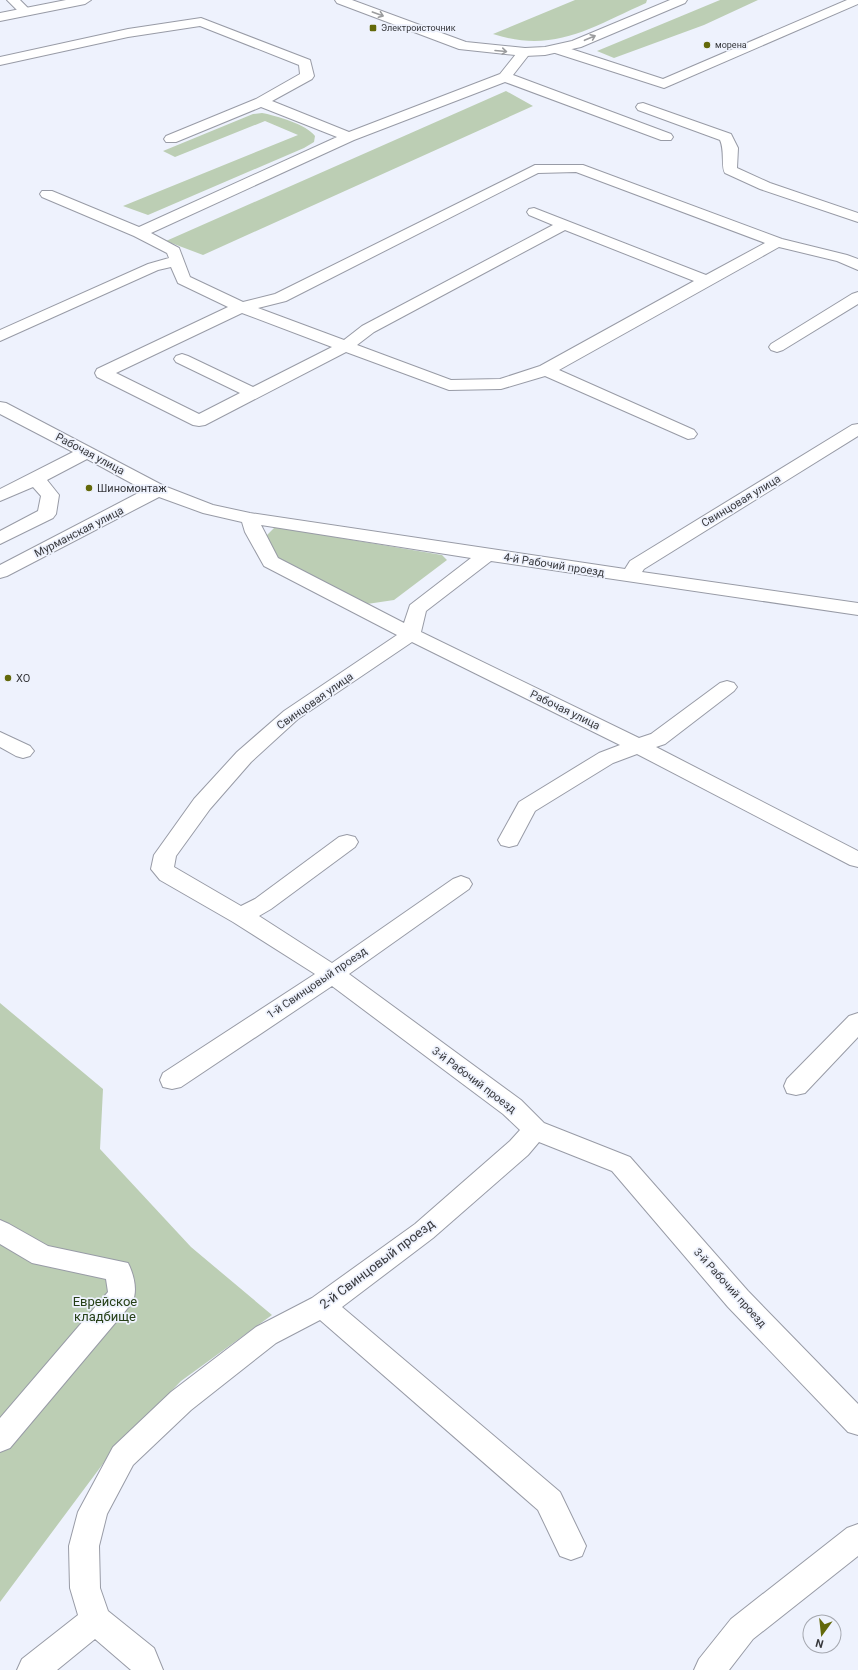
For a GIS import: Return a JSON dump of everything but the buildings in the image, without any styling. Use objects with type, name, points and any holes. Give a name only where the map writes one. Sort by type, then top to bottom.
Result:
[{"type":"street","points":[[13,0],[26,12]]},
{"type":"street","points":[[0,17],[85,0]]},
{"type":"street","points":[[341,0],[464,46],[525,52],[557,49],[576,44],[679,0]]},
{"type":"street","points":[[557,49],[664,84],[857,0]]},
{"type":"street","points":[[0,61],[128,33],[201,22],[305,63],[307,76],[261,102],[171,139]]},
{"type":"street","points":[[139,233],[349,137],[505,77],[525,52]]},
{"type":"street","points":[[505,77],[666,137]]},
{"type":"street","points":[[261,102],[349,137]]},
{"type":"street","points":[[644,107],[726,137],[731,148],[730,170],[765,186],[858,218]]},
{"type":"street","points":[[566,224],[368,329],[346,346],[199,420],[103,374],[241,307],[280,298],[535,169],[578,168],[777,242],[842,258],[858,265]]},
{"type":"street","points":[[46,194],[139,233],[174,251],[183,280],[241,307],[449,385],[501,384],[546,370],[777,242]]},
{"type":"street","points":[[534,212],[707,281]]},
{"type":"street","points":[[0,336],[153,267],[177,261]]},
{"type":"street","points":[[777,347],[858,297]]},
{"type":"street","points":[[182,359],[253,393]]},
{"type":"street","points":[[546,370],[688,434]]},
{"type":"street","name":"Рабочая улица","points":[[0,407],[158,490],[187,502],[250,518],[254,532],[271,562],[411,634],[638,746],[858,860]]},
{"type":"street","name":"Свинцовая улица","points":[[630,577],[637,565],[858,429]]},
{"type":"street","points":[[839,441],[858,447]]},
{"type":"street","points":[[0,496],[87,452]]},
{"type":"street","points":[[0,538],[47,514],[50,495],[36,479]]},
{"type":"street","name":"Мурманская улица","points":[[0,572],[158,490]]},
{"type":"street","name":"4-й Рабочий проезд","points":[[250,518],[630,577],[858,609]]},
{"type":"street","points":[[411,634],[417,609],[487,555]]},
{"type":"street","name":"Свинцовая улица","points":[[162,868],[165,854],[202,804],[244,757],[291,715],[411,634]]},
{"type":"street","points":[[509,840],[527,807],[606,758],[658,739],[727,687]]},
{"type":"street","points":[[0,739],[23,751]]},
{"type":"street","points":[[241,916],[263,904],[347,842]]},
{"type":"street","name":"3-й Рабочий проезд","points":[[162,868],[168,876],[241,916],[332,974],[512,1108],[534,1130],[621,1164],[738,1299],[858,1423]]},
{"type":"street","name":"1-й Свинцовый проезд","points":[[172,1080],[332,974],[461,884]]},
{"type":"street","points":[[796,1086],[858,1022]]},
{"type":"street","name":"2-й Свинцовый проезд","points":[[95,1620],[85,1588],[84,1546],[93,1512],[123,1456],[181,1401],[266,1335],[322,1306],[424,1230],[519,1148],[534,1130]]},
{"type":"street","points":[[0,1231],[42,1255],[118,1271],[122,1295],[0,1439]]},
{"type":"street","points":[[322,1306],[549,1500],[572,1546]]},
{"type":"street","points":[[710,1670],[742,1629],[858,1538]]},
{"type":"street","points":[[33,1670],[95,1620],[143,1659],[147,1670]]},
{"type":"green space","points":[[575,0],[647,0],[646,3],[590,29],[554,39],[535,41],[515,39],[493,34]]},
{"type":"green space","points":[[720,0],[758,0],[704,25],[614,58],[597,51]]},
{"type":"green space","points":[[506,91],[533,106],[203,255],[166,241]]},
{"type":"green space","points":[[262,113],[283,118],[298,124],[315,136],[314,142],[304,148],[148,215],[123,206],[298,135],[265,121],[175,157],[163,151],[253,114]]},
{"type":"green space","points":[[275,527],[442,555],[447,560],[394,600],[367,604],[279,560],[264,538]]},
{"type":"green space","name":"Еврейское кладбище","points":[[0,1003],[103,1089],[100,1149],[191,1247],[272,1315],[181,1381],[108,1457],[0,1602]]},
{"type":"place","name":"Электроисточник","points":[[373,28]]},
{"type":"place","name":"морена","points":[[707,45]]},
{"type":"place","name":"Шиномонтаж","points":[[89,488]]},
{"type":"place","name":"ХО","points":[[8,678]]}]
